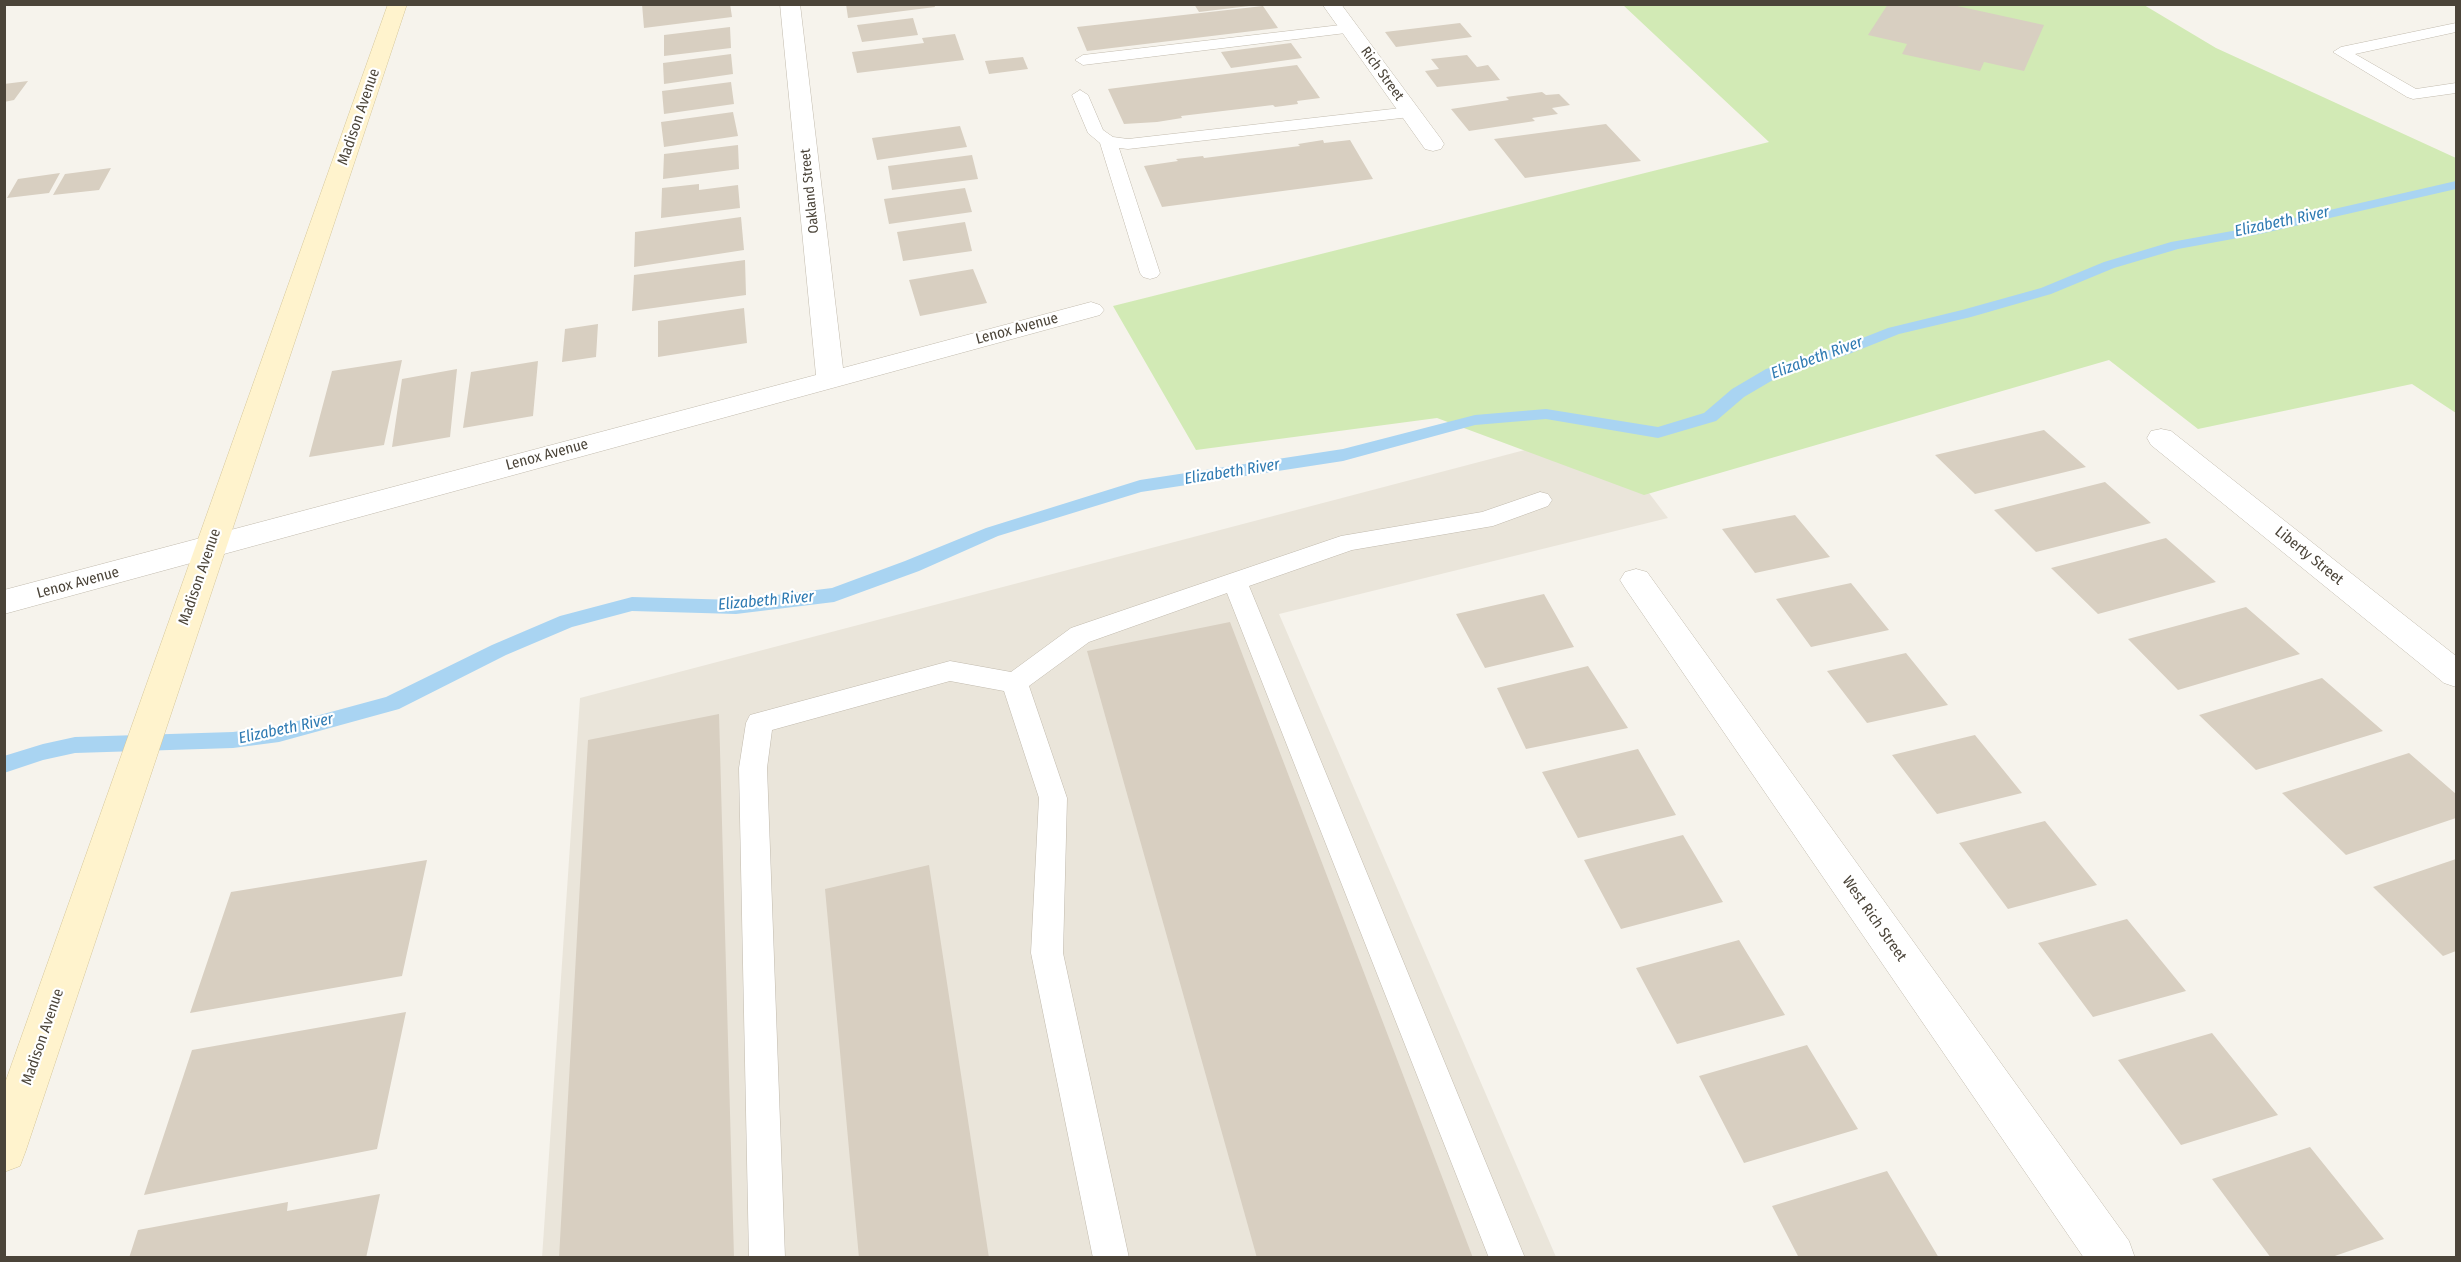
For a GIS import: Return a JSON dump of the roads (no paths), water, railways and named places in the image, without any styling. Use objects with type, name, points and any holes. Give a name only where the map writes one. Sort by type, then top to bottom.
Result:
[{"type":"street","name":"Madison Avenue","points":[[4,1150],[398,4]]},
{"type":"street","name":"Oakland Street","points":[[790,4],[830,378]]},
{"type":"street","name":"Rich Street","points":[[1331,4],[1433,144]]},
{"type":"street","name":"Lenox Avenue","points":[[4,602],[830,378],[1091,310]]},
{"type":"street","name":"Liberty Street","points":[[2161,438],[2457,674]]},
{"type":"street","name":"West Rich Street","points":[[1636,580],[2112,1257]]},
{"type":"lane","points":[[2457,28],[2341,52],[2414,94],[2457,87]]},
{"type":"lane","points":[[1083,60],[1349,29]]},
{"type":"lane","points":[[1080,95],[1096,133],[1108,141],[1147,144],[1410,112]]},
{"type":"lane","points":[[1108,141],[1150,273]]},
{"type":"lane","points":[[767,1257],[753,768],[760,723],[950,671],[1015,683],[1080,635],[1349,542],[1485,520],[1540,500]]},
{"type":"lane","points":[[1235,582],[1507,1257]]},
{"type":"lane","points":[[1015,683],[1053,798],[1047,953],[1112,1257]]},
{"type":"waterway","name":"Elizabeth River","points":[[4,765],[43,752],[75,745],[233,740],[279,734],[392,703],[499,650],[567,621],[632,604],[736,607],[834,595],[912,566],[992,532],[1140,486],[1343,455],[1475,420],[1546,414],[1658,433],[1710,417],[1738,393],[1772,373],[1843,351],[1894,331],[1966,314],[2046,291],[2109,265],[2176,245],[2260,230],[2456,185]]}]
